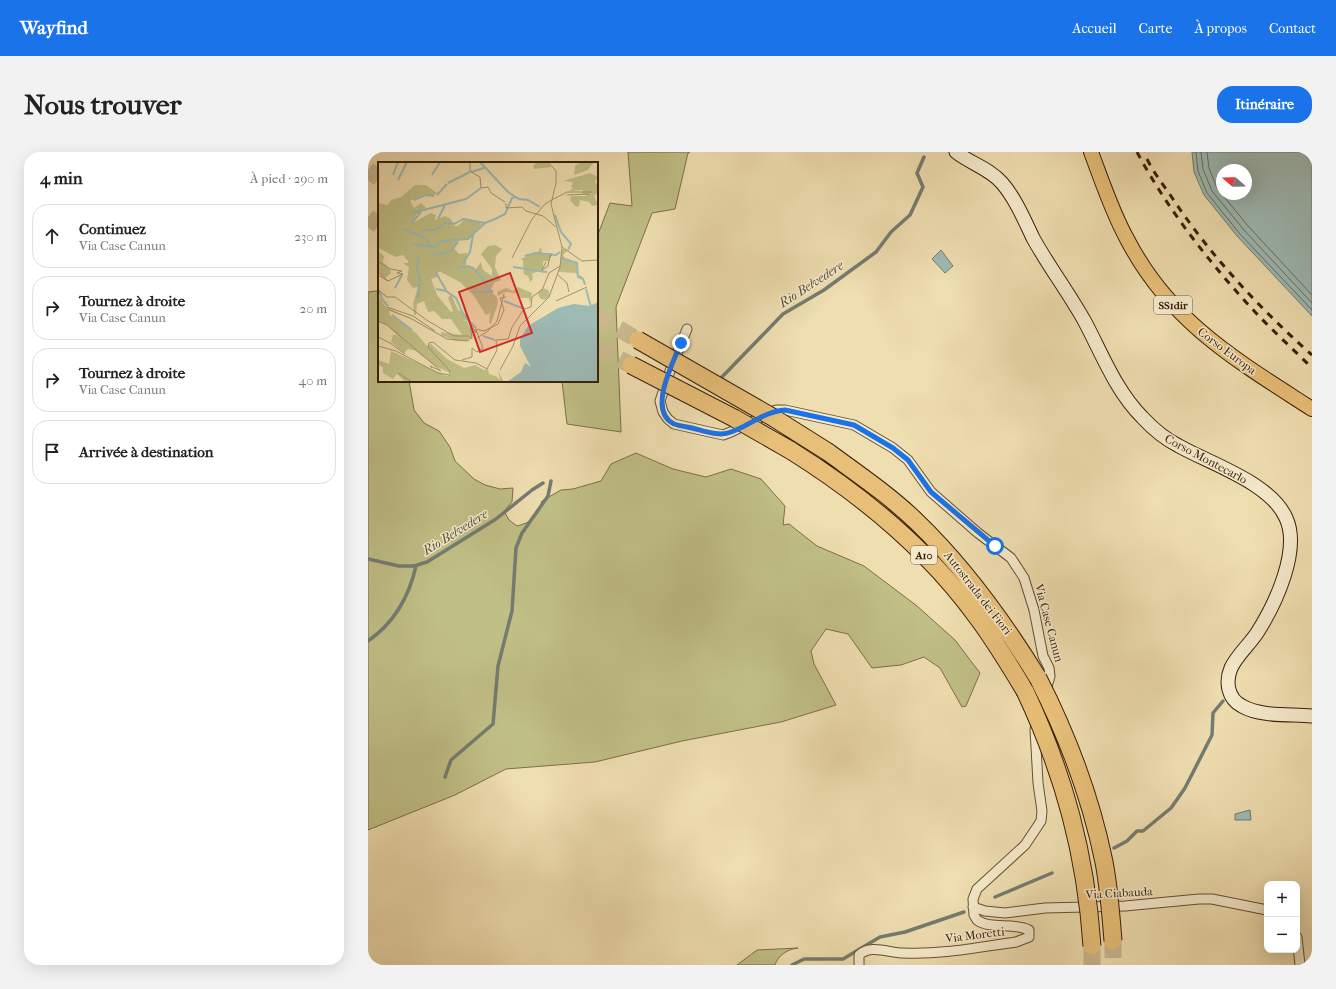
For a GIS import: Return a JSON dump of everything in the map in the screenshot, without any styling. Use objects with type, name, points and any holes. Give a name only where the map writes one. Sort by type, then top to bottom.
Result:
[{"type":"highway","name":"Autostrada dei Fiori","points":[[638,340],[774,418],[828,452],[894,501],[941,546],[989,603],[1012,635],[1038,678],[1070,746],[1086,794],[1104,862],[1113,942]]},
{"type":"highway","name":"Autostrada dei Fiori","points":[[631,366],[734,418],[790,450],[840,483],[886,518],[936,566],[984,626],[1025,691],[1048,746],[1070,812],[1087,886],[1092,946]]},
{"type":"main road","name":"Corso Montecarlo","points":[[956,152],[990,172],[1004,185],[1034,240],[1072,300],[1124,394],[1140,416],[1159,434],[1263,490],[1283,511],[1289,524],[1291,538],[1283,580],[1263,623],[1232,667],[1228,679],[1228,688],[1233,699],[1239,705],[1248,709],[1263,713],[1312,716]]},
{"type":"main road","name":"Corso Europa","points":[[1091,152],[1126,238],[1146,271],[1165,296],[1203,335],[1223,351],[1312,409]]},
{"type":"street","name":"Via Case Canun","points":[[687,329],[660,401],[663,412],[674,424],[723,435],[776,410],[785,410],[854,425],[893,448],[908,460],[931,492],[978,533],[1011,558],[1024,578],[1034,610],[1043,656],[1049,668],[1050,676],[1035,729],[1038,783],[1042,811],[1040,821],[1025,845],[978,889],[973,899],[973,906]]},
{"type":"street","name":"Via Ciabauda","points":[[973,906],[985,911],[1005,913],[1045,908],[1125,906],[1212,899],[1264,909]]},
{"type":"street","name":"Via Moretti","points":[[859,965],[859,955],[870,949],[902,953],[924,953],[1016,942],[1029,937],[1029,930],[1023,927],[981,923],[974,915],[973,906]]},
{"type":"street","points":[[1299,953],[1300,965]]},
{"type":"shaded area","points":[[628,152],[690,152],[688,153],[675,209],[652,213],[616,307],[621,432],[567,424],[562,382],[598,382],[598,234],[610,203],[632,206]]},
{"type":"shaded area","points":[[368,292],[378,292],[378,382],[409,382],[414,410],[424,423],[439,431],[450,447],[455,461],[474,479],[485,485],[500,489],[513,488],[512,502],[504,511],[509,520],[517,526],[527,523],[534,518],[539,511],[542,501],[561,490],[573,489],[601,481],[611,464],[636,453],[673,469],[706,477],[731,469],[761,479],[785,506],[783,525],[789,524],[817,546],[864,566],[917,606],[955,640],[980,673],[966,706],[962,707],[940,668],[924,657],[901,665],[872,668],[848,634],[826,629],[811,651],[814,664],[836,705],[781,722],[682,741],[595,762],[506,769],[455,795],[368,830]]},
{"type":"shaded area","points":[[798,948],[784,953],[778,958],[775,965],[737,965],[757,950]]},
{"type":"water","points":[[1192,152],[1312,152],[1312,316],[1237,236],[1204,195],[1194,172]]},
{"type":"water","points":[[941,250],[953,266],[945,273],[932,259]]},
{"type":"water","points":[[1250,810],[1251,820],[1235,820],[1235,814]]},
{"type":"waterway","name":"Rio Belvedere","points":[[721,378],[783,314],[824,290],[876,252],[891,232],[910,215],[923,187],[917,173],[924,157]]},
{"type":"waterway","points":[[445,777],[451,760],[493,724],[498,666],[512,611],[516,548],[522,533],[548,496],[551,481]]},
{"type":"waterway","name":"Rio Belvedere","points":[[368,559],[399,566],[414,566],[427,562],[496,519],[543,483]]},
{"type":"waterway","points":[[368,641],[393,618],[405,599],[416,566]]},
{"type":"waterway","points":[[1114,848],[1127,841],[1137,831],[1143,831],[1171,808],[1185,788],[1212,735],[1213,713],[1223,701]]},
{"type":"waterway","points":[[995,897],[1052,873]]},
{"type":"waterway","points":[[792,965],[804,959],[843,959],[880,937],[905,932],[964,912]]},
{"type":"tunnel","points":[[368,170],[378,177]]},
{"type":"tunnel","points":[[368,217],[378,224]]},
{"type":"tunnel","points":[[598,317],[638,340]]},
{"type":"tunnel","points":[[598,348],[631,365]]},
{"type":"tunnel","points":[[1113,941],[1113,965]]},
{"type":"tunnel","points":[[1092,946],[1092,965]]},
{"type":"railway","points":[[1137,152],[1176,216],[1223,276],[1256,313],[1312,368]]},
{"type":"railway","points":[[1147,159],[1184,215],[1217,258],[1272,318],[1312,355]]},
{"type":"route","points":[[681,343],[660,401],[663,412],[674,424],[723,435],[776,410],[785,410],[854,425],[893,448],[908,460],[931,492],[995,546]]}]
